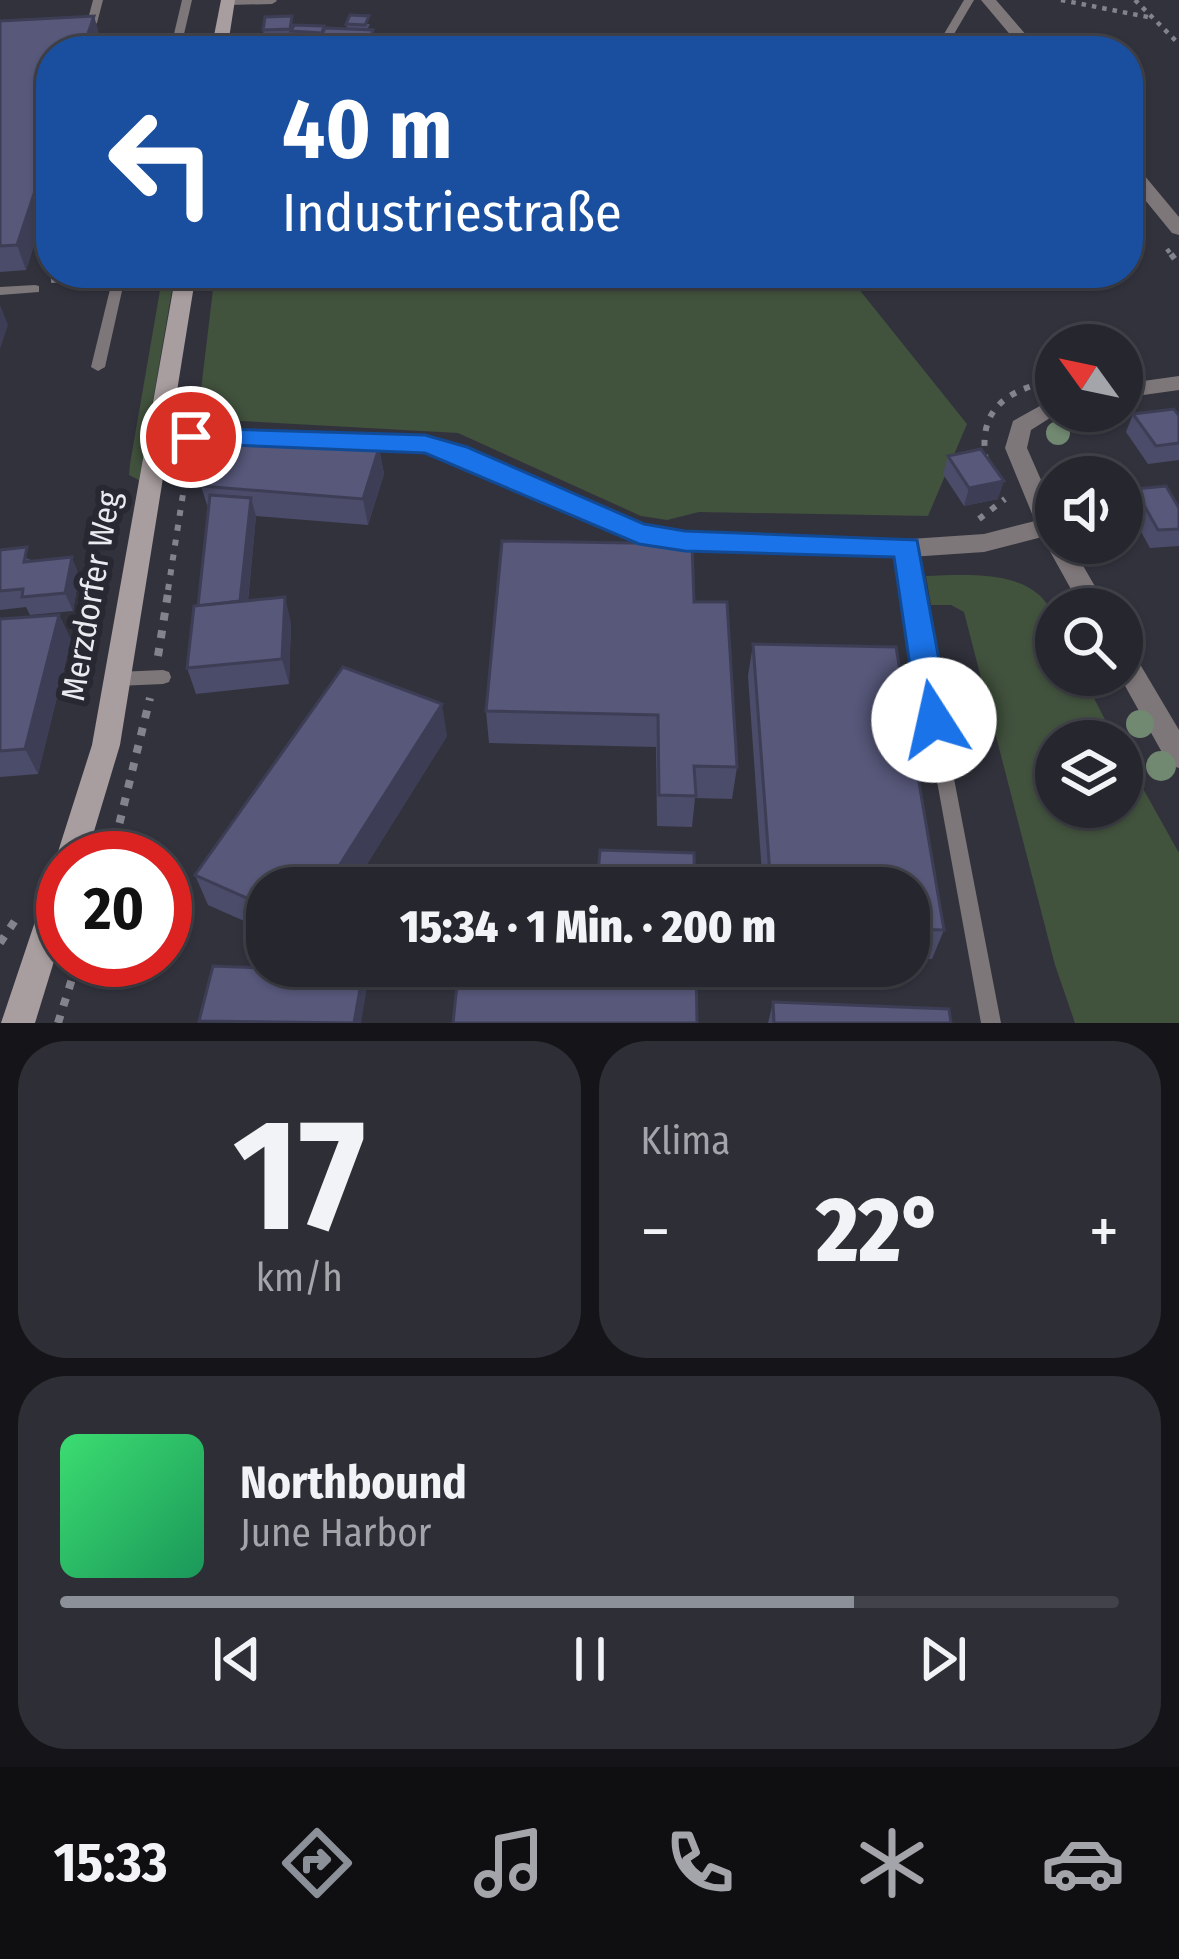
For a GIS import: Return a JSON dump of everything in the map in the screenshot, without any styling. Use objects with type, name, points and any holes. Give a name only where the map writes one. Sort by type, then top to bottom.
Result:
[{"type":"street","points":[[988,0],[1019,36]]},
{"type":"street","points":[[222,36],[228,1]]},
{"type":"street","points":[[1143,185],[1179,229]]},
{"type":"street","name":"Merzdorfer Weg","points":[[79,831],[106,745],[183,288]]},
{"type":"street","points":[[1143,388],[1179,382]]},
{"type":"street","points":[[1035,417],[1021,426],[1016,448],[1035,492]]},
{"type":"street","points":[[158,440],[425,444],[639,534],[685,541],[907,547],[1035,536]]},
{"type":"street","points":[[1143,693],[1179,756]]},
{"type":"street","points":[[17,1023],[36,965]]},
{"type":"lane","points":[[92,23],[98,0]]},
{"type":"lane","points":[[179,36],[188,0]]},
{"type":"lane","points":[[948,36],[969,0]]},
{"type":"lane","points":[[228,1],[272,1]]},
{"type":"lane","points":[[0,291],[36,285]]},
{"type":"lane","points":[[98,367],[117,288]]},
{"type":"lane","points":[[907,547],[991,1023]]},
{"type":"lane","points":[[117,679],[163,677]]},
{"type":"path","points":[[1061,0],[1153,18]]},
{"type":"path","points":[[1135,0],[1179,44]]},
{"type":"path","points":[[58,1023],[69,987]]},
{"type":"green space","points":[[160,288],[172,288],[139,480],[129,475]]},
{"type":"green space","points":[[213,288],[858,288],[967,424],[928,516],[699,512],[667,520],[641,516],[458,433],[222,420],[200,398]]},
{"type":"green space","points":[[926,576],[984,576],[1022,584],[1035,592],[1035,696],[1093,696],[1105,720],[1035,720],[1035,828],[1143,828],[1143,789],[1179,853],[1179,1023],[1075,1023],[1055,965],[964,612],[951,605],[931,605]]},
{"type":"building","points":[[350,15],[369,16],[365,25],[346,24]]},
{"type":"building","points":[[94,16],[87,36],[36,36],[36,188],[17,245],[0,246],[0,21]]},
{"type":"building","points":[[292,16],[290,29],[263,30],[265,17]]},
{"type":"building","points":[[294,25],[324,26],[322,33],[291,31]]},
{"type":"building","points":[[325,28],[373,30],[371,36],[321,36]]},
{"type":"building","points":[[1174,409],[1179,416],[1179,443],[1156,446],[1143,428],[1143,413]]},
{"type":"building","points":[[223,436],[379,448],[363,499],[201,486]]},
{"type":"building","points":[[981,449],[1004,481],[969,488],[948,456]]},
{"type":"building","points":[[1166,486],[1179,508],[1179,529],[1158,530],[1143,503],[1143,488]]},
{"type":"building","points":[[210,495],[251,498],[240,601],[198,606]]},
{"type":"building","points":[[502,541],[692,544],[694,602],[727,602],[737,767],[694,766],[696,796],[659,795],[658,715],[486,711]]},
{"type":"building","points":[[27,547],[24,562],[72,557],[65,593],[22,597],[23,589],[0,591],[0,550]]},
{"type":"building","points":[[285,597],[282,659],[187,668],[194,606]]},
{"type":"building","points":[[59,615],[25,749],[0,751],[0,619]]},
{"type":"building","points":[[753,644],[896,647],[944,930],[930,930],[930,867],[769,867]]},
{"type":"building","points":[[343,667],[442,704],[338,867],[246,867],[246,898],[195,875]]},
{"type":"building","points":[[600,850],[694,853],[694,867],[599,867]]},
{"type":"building","points":[[213,966],[246,967],[246,987],[360,987],[354,1023],[199,1021]]},
{"type":"building","points":[[457,987],[696,987],[697,1023],[453,1023]]},
{"type":"building","points":[[773,1002],[949,1009],[951,1023],[774,1023]]},
{"type":"route","points":[[191,437],[425,444],[639,534],[685,541],[907,547],[934,720]]}]
